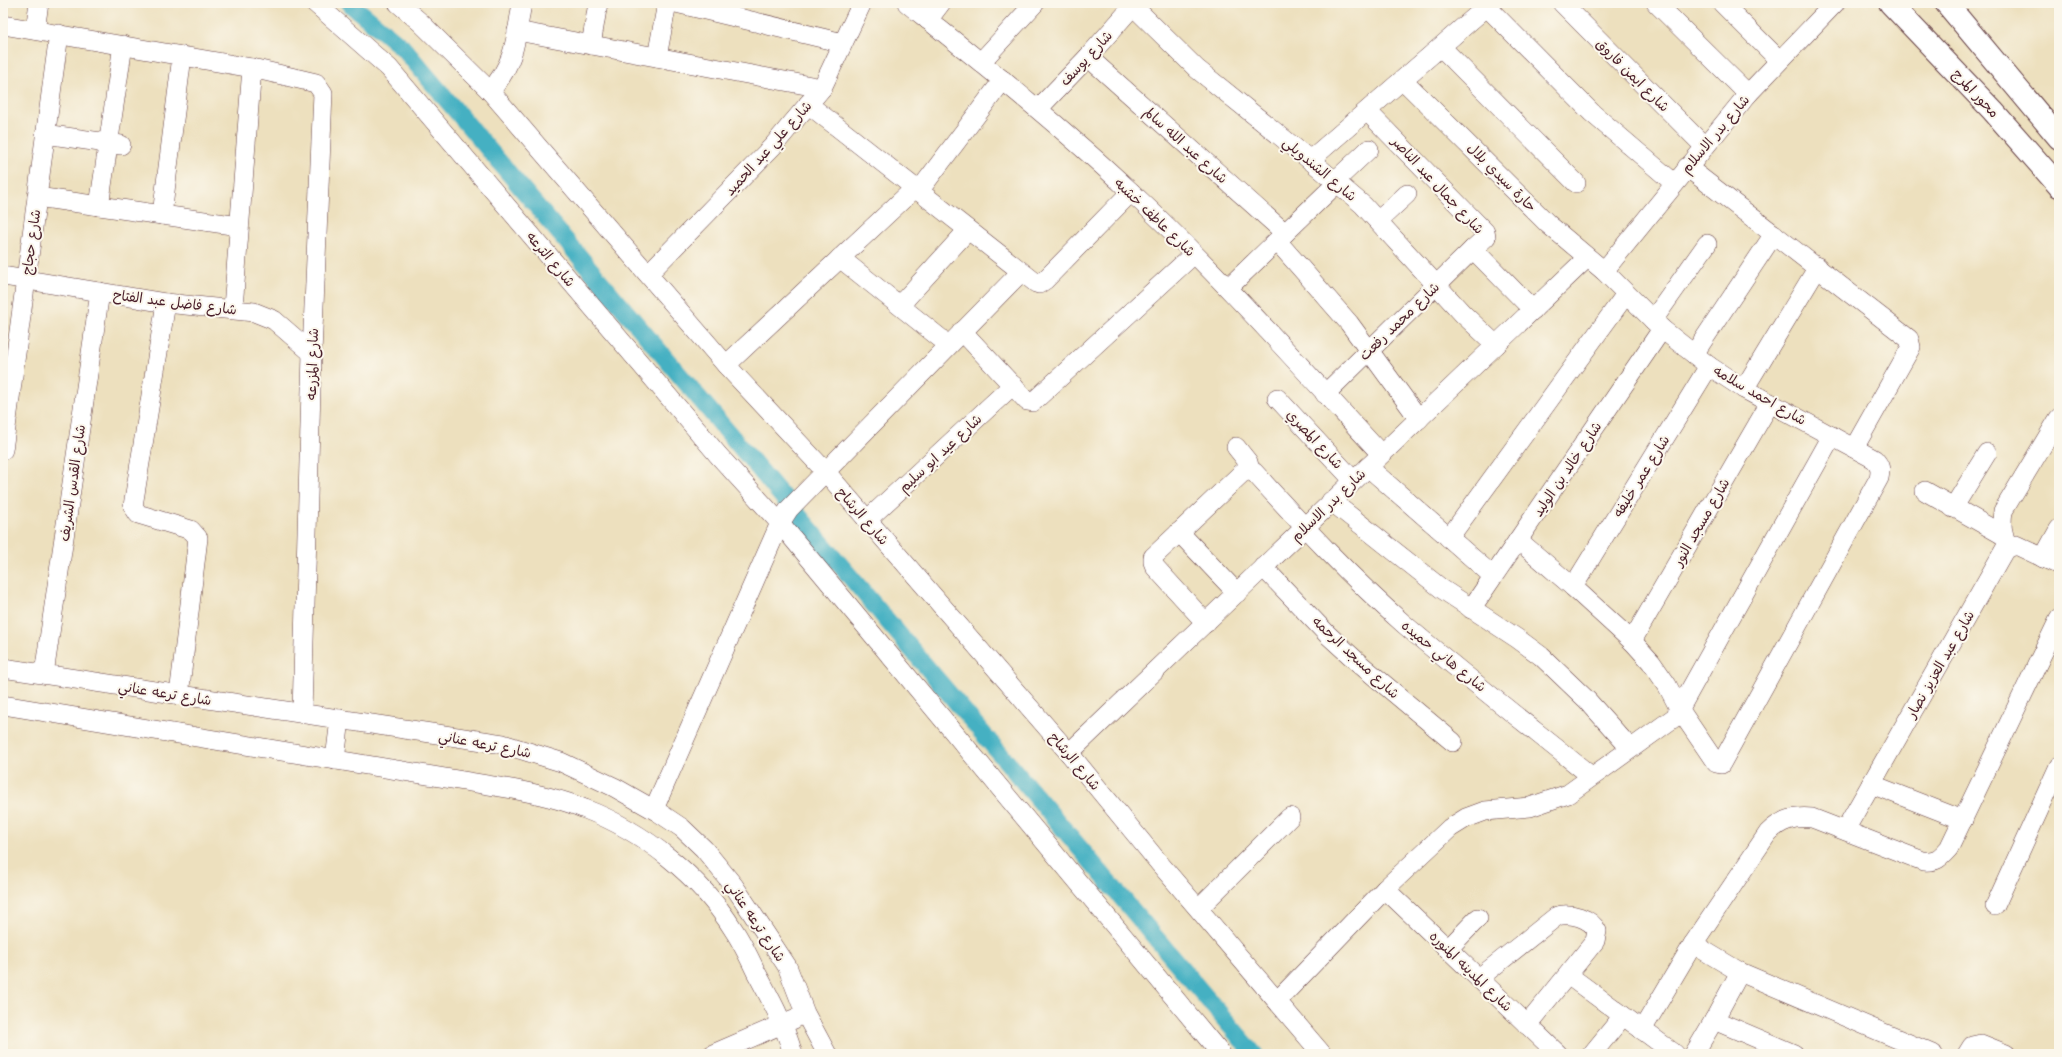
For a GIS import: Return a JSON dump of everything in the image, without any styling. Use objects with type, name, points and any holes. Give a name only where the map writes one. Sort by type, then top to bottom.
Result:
[{"type":"main road","name":"محور المرج","points":[[1890,3],[1982,100],[2059,186]]},
{"type":"main road","points":[[1946,3],[2059,138]]},
{"type":"street","points":[[35,30],[39,3]]},
{"type":"street","name":"شارع الترعه","points":[[315,3],[388,68],[714,450],[784,516]]},
{"type":"street","points":[[398,3],[426,27],[490,91],[726,365],[825,472]]},
{"type":"street","points":[[490,91],[505,73],[510,62],[522,3]]},
{"type":"street","points":[[591,45],[598,3]]},
{"type":"street","points":[[657,57],[666,3]]},
{"type":"street","points":[[676,3],[843,43]]},
{"type":"street","name":"شارع علي عبد الحميد","points":[[648,274],[773,146],[822,88],[862,3]]},
{"type":"street","name":"شارع عاطف خشبه","points":[[907,3],[1038,108],[1132,192],[1228,288],[1325,394],[1374,460],[1449,538],[1493,576]]},
{"type":"street","points":[[928,20],[941,3]]},
{"type":"street","points":[[981,62],[1035,3]]},
{"type":"street","name":"شارع ايمن فاروق","points":[[1562,3],[1704,146]]},
{"type":"street","points":[[1656,3],[1748,94]]},
{"type":"street","points":[[1722,3],[1779,60]]},
{"type":"street","name":"شارع بدر الاسلام","points":[[1604,271],[1704,146],[1748,94],[1835,3]]},
{"type":"street","name":"شارع يوسف","points":[[1038,108],[1088,57],[1131,4]]},
{"type":"street","name":"شارع الشندويلي","points":[[1131,4],[1197,69],[1310,160],[1378,221],[1463,314],[1496,345]]},
{"type":"street","points":[[1310,160],[1489,5],[1592,113],[1674,183]]},
{"type":"street","name":"شارع المزرعه","points":[[3,25],[252,68],[316,83],[323,93],[312,353],[302,713]]},
{"type":"street","points":[[517,31],[822,88]]},
{"type":"street","name":"شارع حجاج","points":[[3,450],[59,34]]},
{"type":"street","points":[[99,206],[115,144],[123,45]]},
{"type":"street","points":[[1440,47],[1576,183]]},
{"type":"street","points":[[162,215],[182,56]]},
{"type":"street","name":"شارع عبد الله سالم","points":[[1088,57],[1281,237],[1344,318],[1419,419]]},
{"type":"street","points":[[232,308],[252,68]]},
{"type":"street","points":[[726,365],[840,258],[917,189],[1003,80]]},
{"type":"street","name":"حارة سيدي بلال","points":[[1403,80],[1548,224],[1604,271]]},
{"type":"street","points":[[808,104],[917,189],[1020,273],[1036,283],[1043,282],[1132,192]]},
{"type":"street","name":"شارع جمال عبد الناصر","points":[[1367,111],[1485,232],[1486,237],[1473,249],[1533,310]]},
{"type":"street","points":[[45,134],[115,144]]},
{"type":"street","points":[[1228,288],[1369,149]]},
{"type":"street","points":[[1687,168],[1906,335],[1911,343],[1911,347],[1854,448]]},
{"type":"street","points":[[1378,221],[1406,194]]},
{"type":"street","points":[[37,197],[239,226]]},
{"type":"street","points":[[900,305],[968,230]]},
{"type":"street","points":[[1694,354],[1774,234]]},
{"type":"street","name":"شارع خالد بن الوليد","points":[[1471,609],[1518,540],[1658,325],[1707,244]]},
{"type":"street","name":"شارع محمد رفعت","points":[[1325,394],[1473,249]]},
{"type":"street","points":[[962,331],[1027,400],[1033,402],[1194,254]]},
{"type":"street","points":[[840,258],[940,338]]},
{"type":"street","name":"شارع بدر الاسلام","points":[[1069,753],[1587,258]]},
{"type":"street","points":[[1744,389],[1818,268]]},
{"type":"street","name":"شارع احمد سلامه","points":[[1604,271],[1658,325],[1709,366],[1744,389],[1874,459],[1879,464],[1879,478],[1721,764],[1716,763],[1680,710]]},
{"type":"street","points":[[654,809],[784,516],[825,472],[1020,273]]},
{"type":"street","name":"شارع فاضل عبد الفتاح","points":[[3,276],[166,303],[232,308],[254,312],[268,317],[312,353]]},
{"type":"street","name":"شارع القدس الشريف","points":[[44,674],[100,292]]},
{"type":"street","points":[[1449,538],[1626,294]]},
{"type":"street","points":[[166,303],[134,506],[138,514],[191,530],[198,538],[179,695]]},
{"type":"street","name":"شارع عمر خليفه","points":[[1573,587],[1709,366]]},
{"type":"street","name":"شارع عيد ابو سليم","points":[[867,520],[1013,385]]},
{"type":"street","name":"شارع المصري","points":[[1277,398],[1354,480]]},
{"type":"street","name":"شارع مسجد النور","points":[[1632,642],[1770,403]]},
{"type":"street","points":[[2006,541],[2001,523],[2005,506],[2059,418]]},
{"type":"street","points":[[1278,1000],[1385,889],[1445,832],[1466,818],[1484,811],[1530,807],[1556,800],[1568,794],[1671,720],[1680,710],[1832,436]]},
{"type":"street","name":"شارع هاني حميده","points":[[1236,447],[1248,462],[1250,470],[1254,472],[1348,572],[1405,624],[1591,776]]},
{"type":"street","points":[[1953,508],[1987,453]]},
{"type":"street","points":[[1206,623],[1153,562],[1153,557],[1242,473],[1250,470]]},
{"type":"street","name":"شارع الرشاح","points":[[825,472],[1069,753],[1322,1054]]},
{"type":"street","points":[[1925,491],[2006,541],[2051,562],[2059,529]]},
{"type":"street","points":[[1331,501],[1442,589],[1513,635],[1541,656],[1587,700],[1630,748]]},
{"type":"street","points":[[784,516],[1221,1054]]},
{"type":"street","points":[[1179,532],[1237,593]]},
{"type":"street","points":[[1518,540],[1573,587],[1632,642],[1660,673],[1680,710]]},
{"type":"street","name":"شارع عبد العزيز نصار","points":[[1845,830],[2003,552],[2006,541]]},
{"type":"street","name":"شارع مسجد الرحمه","points":[[1264,567],[1328,635],[1361,665],[1453,742]]},
{"type":"street","points":[[1642,1030],[1693,944],[1774,826],[1787,819],[1802,817],[1812,818],[1923,861],[1934,862],[1950,848],[2059,619]]},
{"type":"street","name":"شارع ترعه عناني","points":[[3,668],[503,744],[530,751],[561,762],[614,787],[654,809],[682,828],[704,849],[734,886],[787,966],[805,1013],[827,1054]]},
{"type":"street","name":"شارع ترعه عناني","points":[[3,705],[550,796],[586,809],[621,826],[653,846],[683,870],[710,898],[734,929],[784,1024],[793,1054]]},
{"type":"street","points":[[335,760],[340,719]]},
{"type":"street","points":[[1994,906],[2059,766]]},
{"type":"street","points":[[1871,784],[1963,820]]},
{"type":"street","points":[[1199,908],[1290,817]]},
{"type":"street","name":"شارع المدينه المنوره","points":[[1385,889],[1558,1054]]},
{"type":"street","points":[[1479,978],[1557,916],[1569,914],[1591,923],[1597,931],[1597,936],[1568,975],[1527,1024]]},
{"type":"street","points":[[1448,949],[1478,918]]},
{"type":"street","points":[[1693,944],[1740,972],[1933,1054]]},
{"type":"street","points":[[1694,1054],[1740,972]]},
{"type":"street","points":[[1568,975],[1642,1030],[1670,1053]]},
{"type":"street","points":[[713,1054],[784,1024],[805,1013]]},
{"type":"street","points":[[1592,1054],[1623,1016]]},
{"type":"street","points":[[1714,1020],[1794,1054]]},
{"type":"street","points":[[1967,1054],[1969,1049],[1976,1044],[1981,1044],[2006,1054]]},
{"type":"waterway","points":[[349,3],[402,47],[1254,1054]]}]
